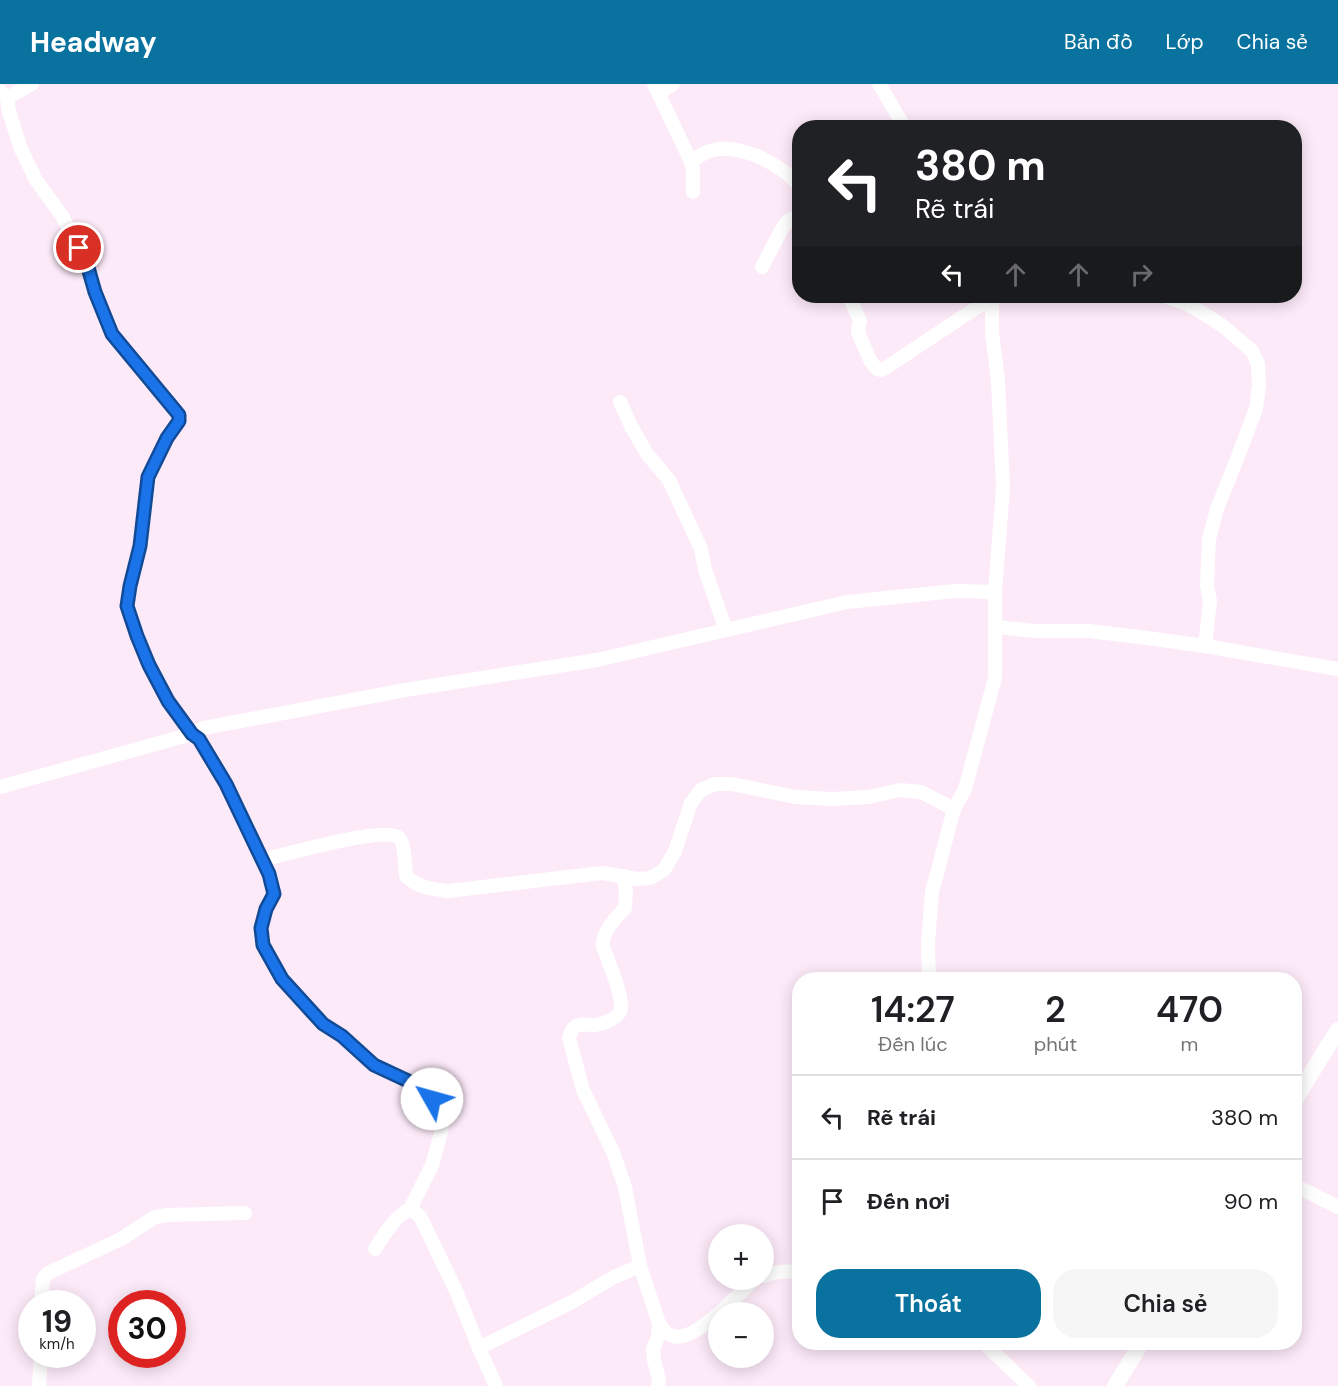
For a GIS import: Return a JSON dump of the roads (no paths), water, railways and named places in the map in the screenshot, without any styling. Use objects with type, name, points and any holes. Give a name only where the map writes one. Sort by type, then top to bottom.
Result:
[{"type":"street","points":[[32,84],[4,95],[21,149],[36,180],[62,216],[87,264],[95,292],[112,334],[179,415],[179,421],[167,438],[148,477],[140,546],[127,606],[137,636],[168,701],[192,734],[199,739],[226,784],[269,874],[274,894],[266,909],[261,928],[263,945],[282,979],[323,1024],[342,1036],[374,1065],[421,1087],[441,1113],[442,1129],[432,1165],[410,1209],[391,1224],[375,1249]]},
{"type":"street","points":[[673,84],[657,88],[691,162],[693,192]]},
{"type":"street","points":[[879,84],[900,120]]},
{"type":"street","points":[[691,162],[709,151],[736,149],[751,152],[792,178]]},
{"type":"street","points":[[762,267],[783,227],[792,219]]},
{"type":"street","points":[[852,303],[860,321],[858,331],[860,337],[871,362],[881,370],[983,303]]},
{"type":"street","points":[[929,972],[928,944],[932,892],[954,809],[965,789],[995,678],[995,592],[1004,488],[998,380],[992,333],[993,303]]},
{"type":"street","points":[[1185,303],[1223,326],[1252,351],[1258,364],[1259,385],[1256,409],[1216,509],[1209,539],[1207,586],[1210,601],[1205,646]]},
{"type":"street","points":[[620,402],[647,454],[669,480],[701,549],[705,570],[726,630]]},
{"type":"street","points":[[0,787],[192,734],[204,728],[393,692],[597,660],[847,602],[955,591],[995,592]]},
{"type":"street","points":[[996,627],[1034,631],[1089,631],[1205,646],[1338,669]]},
{"type":"street","points":[[262,860],[346,839],[386,834],[398,837],[403,842],[406,876],[414,884],[431,889],[448,891],[602,873],[638,879],[650,878],[664,870],[675,851],[691,804],[701,790],[715,784],[732,784],[795,797],[832,799],[869,797],[900,790],[921,792],[954,809]]},
{"type":"street","points":[[624,876],[625,908],[602,940],[619,997],[620,1014],[596,1025],[582,1024],[575,1027],[569,1038],[583,1090],[613,1152],[625,1187],[640,1266],[659,1323],[669,1336],[681,1337],[691,1334],[708,1321]]},
{"type":"street","points":[[1302,1088],[1338,1030]]},
{"type":"street","points":[[1302,1189],[1338,1207]]},
{"type":"street","points":[[410,1209],[421,1218],[457,1293],[496,1386]]},
{"type":"street","points":[[42,1290],[43,1279],[48,1273],[121,1239],[155,1217],[245,1213]]},
{"type":"street","points":[[479,1348],[572,1302],[614,1276],[640,1266]]},
{"type":"street","points":[[774,1273],[792,1271]]},
{"type":"street","points":[[731,1302],[743,1290]]},
{"type":"street","points":[[658,1386],[659,1379],[653,1349],[658,1337],[659,1323]]},
{"type":"street","points":[[991,1350],[1029,1386]]},
{"type":"street","points":[[1115,1386],[1137,1350]]},
{"type":"street","points":[[39,1386],[41,1368]]}]
